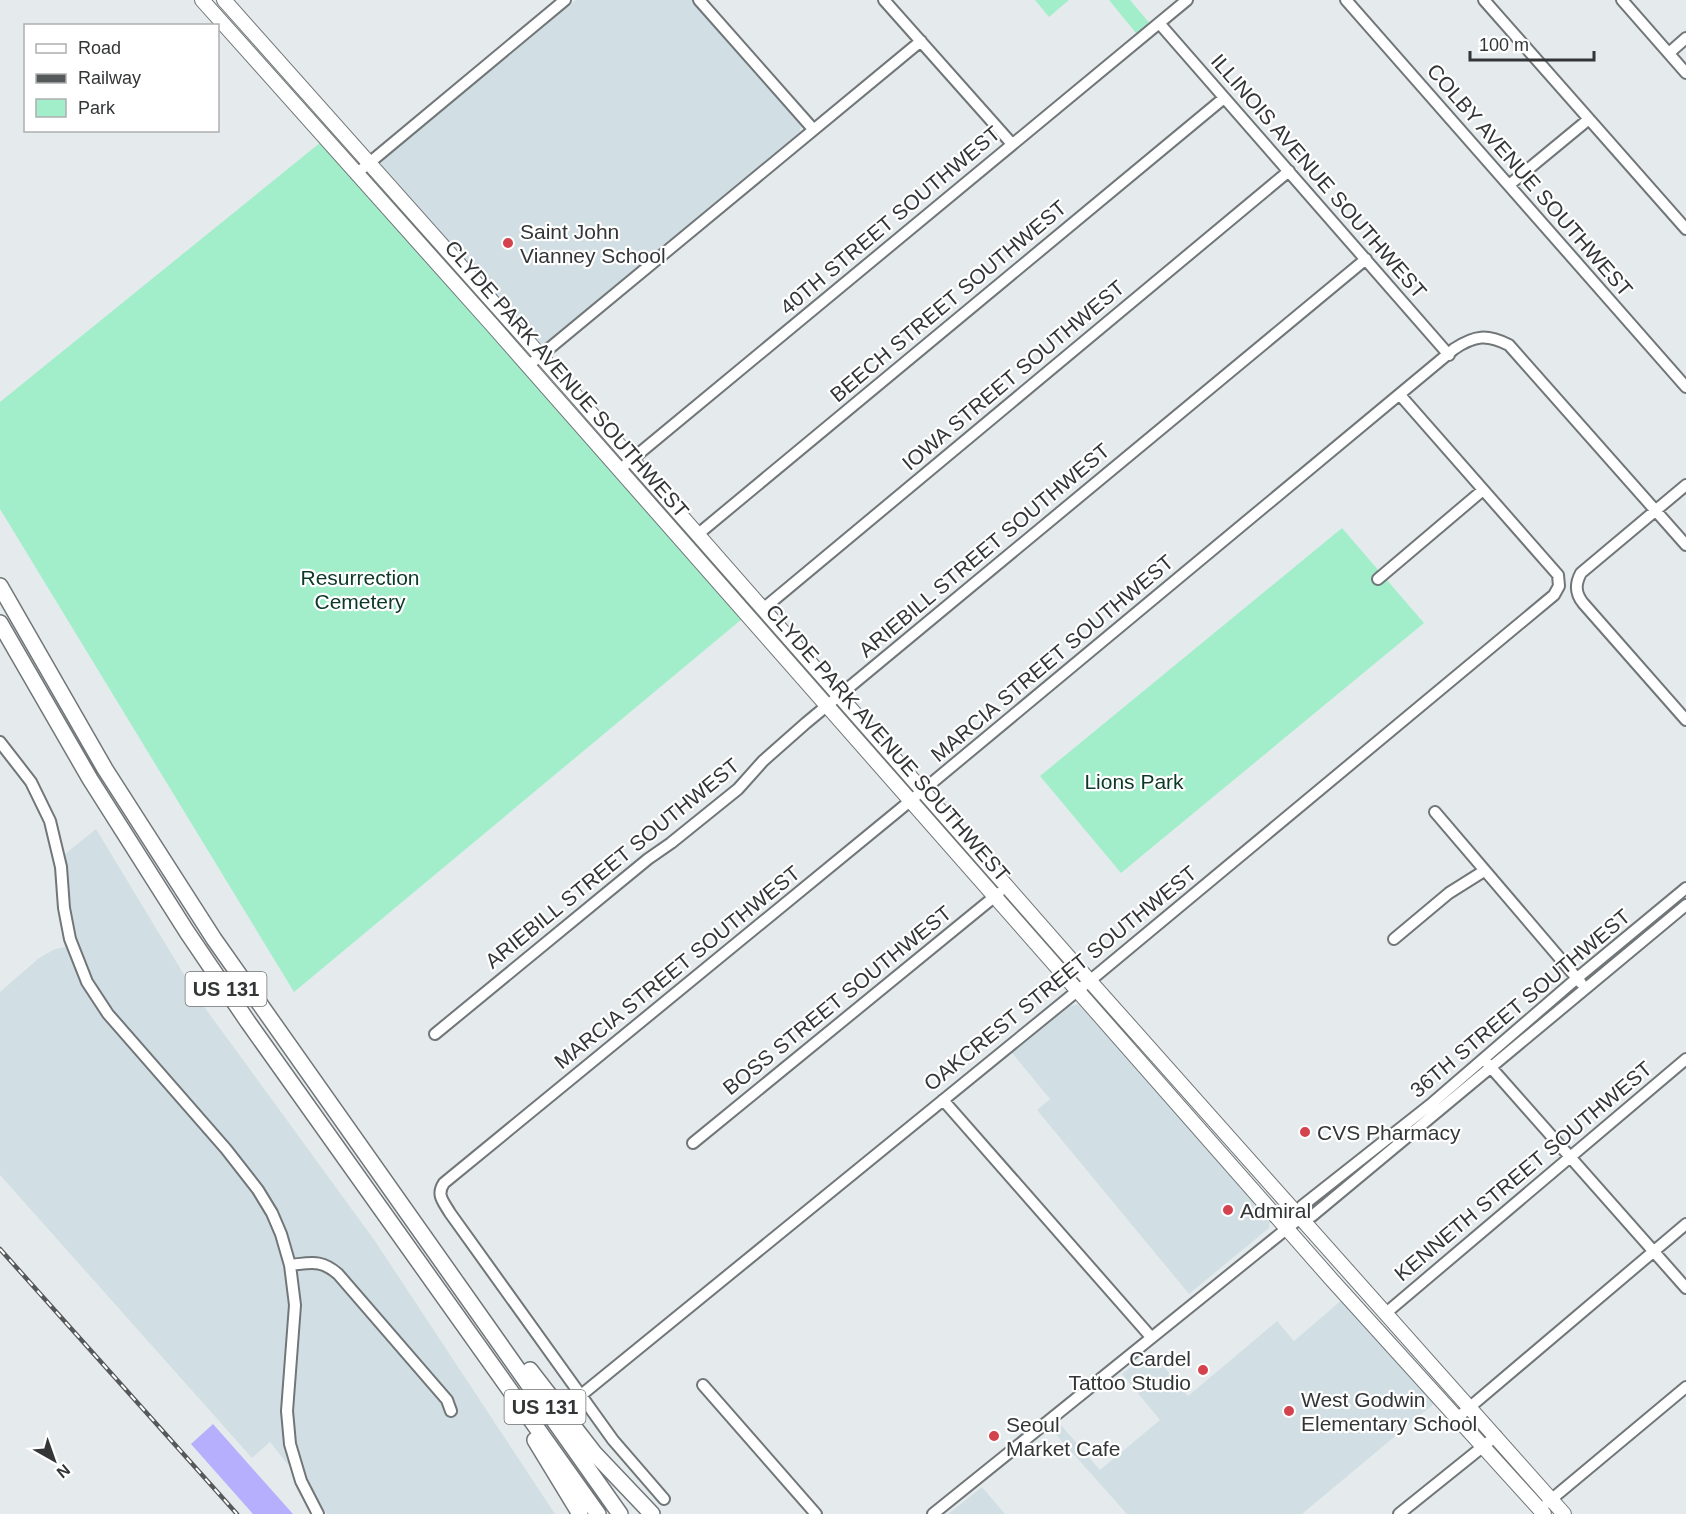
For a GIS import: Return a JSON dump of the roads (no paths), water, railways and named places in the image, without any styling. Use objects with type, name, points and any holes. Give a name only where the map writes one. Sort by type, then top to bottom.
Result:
[{"type":"highway","name":"US 131","points":[[0,586],[93,750],[197,914],[620,1514]]},
{"type":"highway","name":"US 131","points":[[0,623],[90,779],[176,915],[255,1031],[598,1514]]},
{"type":"highway","points":[[469,1301],[532,1372],[595,1454],[652,1514]]},
{"type":"highway","points":[[475,1340],[580,1514]]},
{"type":"main road","name":"CLYDE PARK AVENUE SOUTHWEST","points":[[202,0],[828,705],[1287,1228],[1483,1446],[1552,1510]]},
{"type":"main road","name":"CLYDE PARK AVENUE SOUTHWEST","points":[[224,0],[540,355],[1006,887],[1496,1436],[1552,1510]]},
{"type":"street","points":[[356,174],[565,0]]},
{"type":"street","points":[[699,0],[813,129]]},
{"type":"street","points":[[884,0],[1012,144]]},
{"type":"street","name":"40TH STREET SOUTHWEST","points":[[619,470],[1186,0]]},
{"type":"street","name":"COLBY AVENUE SOUTHWEST","points":[[1346,0],[1686,387]]},
{"type":"street","points":[[1484,0],[1686,230]]},
{"type":"street","points":[[1622,0],[1686,73]]},
{"type":"street","name":"ILLINOIS AVENUE SOUTHWEST","points":[[1159,23],[1449,355]]},
{"type":"street","points":[[1669,53],[1686,38]]},
{"type":"street","points":[[528,366],[921,40]]},
{"type":"street","name":"BEECH STREET SOUTHWEST","points":[[697,535],[1224,98]]},
{"type":"street","points":[[1509,185],[1589,119]]},
{"type":"street","name":"IOWA STREET SOUTHWEST","points":[[763,609],[1289,171]]},
{"type":"street","name":"ARIEBILL STREET SOUTHWEST","points":[[435,1034],[648,859],[672,843],[738,789],[763,761],[828,705],[1366,259]]},
{"type":"street","name":"MARCIA STREET SOUTHWEST","points":[[580,1396],[439,1196],[439,1190],[444,1183],[1400,395],[1462,344],[1478,338],[1495,338],[1504,342],[1523,358],[1655,510]]},
{"type":"street","points":[[1378,579],[1483,490],[1400,395]]},
{"type":"street","points":[[1686,485],[1581,573],[1576,589],[1583,603],[1686,720]]},
{"type":"street","name":"OAKCREST STREET SOUTHWEST","points":[[580,1396],[1077,990],[1554,595],[1559,586],[1558,575],[1483,490]]},
{"type":"street","points":[[1655,510],[1686,545]]},
{"type":"street","points":[[0,742],[31,782],[50,821],[61,867],[64,908],[70,939],[87,982],[108,1014],[226,1149],[258,1190],[272,1213],[290,1265],[295,1305],[287,1411],[290,1444],[301,1481],[318,1514]]},
{"type":"street","points":[[1435,813],[1585,987]]},
{"type":"street","points":[[1394,939],[1449,893],[1484,871]]},
{"type":"street","name":"BOSS STREET SOUTHWEST","points":[[693,1143],[1006,887]]},
{"type":"street","name":"36TH STREET SOUTHWEST","points":[[933,1514],[1287,1228],[1300,1218],[1312,1216],[1487,1063],[1576,979],[1686,888]]},
{"type":"street","name":"36TH STREET SOUTHWEST","points":[[1487,1063],[1686,905]]},
{"type":"street","name":"KENNETH STREET SOUTHWEST","points":[[1386,1313],[1686,1059]]},
{"type":"street","points":[[1487,1063],[1686,1288]]},
{"type":"street","points":[[943,1100],[1151,1337]]},
{"type":"street","points":[[1457,1418],[1686,1224]]},
{"type":"street","points":[[290,1265],[319,1262],[328,1265],[338,1274],[447,1400],[451,1410]]},
{"type":"street","points":[[702,1385],[816,1514]]},
{"type":"street","points":[[1552,1510],[1686,1387]]},
{"type":"street","points":[[580,1396],[613,1440],[664,1499]]},
{"type":"street","points":[[1400,1514],[1496,1436]]},
{"type":"railway","points":[[0,1249],[237,1514]]},
{"type":"place","name":"Saint John Vianney School","points":[[508,243]]},
{"type":"place","name":"CVS Pharmacy","points":[[1305,1132]]},
{"type":"place","name":"Admiral","points":[[1228,1210]]},
{"type":"place","name":"Cardel Tattoo Studio","points":[[1203,1370]]},
{"type":"place","name":"West Godwin Elementary School","points":[[1289,1411]]},
{"type":"place","name":"Seoul Market Cafe","points":[[994,1436]]},
{"type":"park label","name":"Resurrection Cemetery","points":[[360,589]]},
{"type":"park label","name":"Lions Park","points":[[1134,781]]}]
